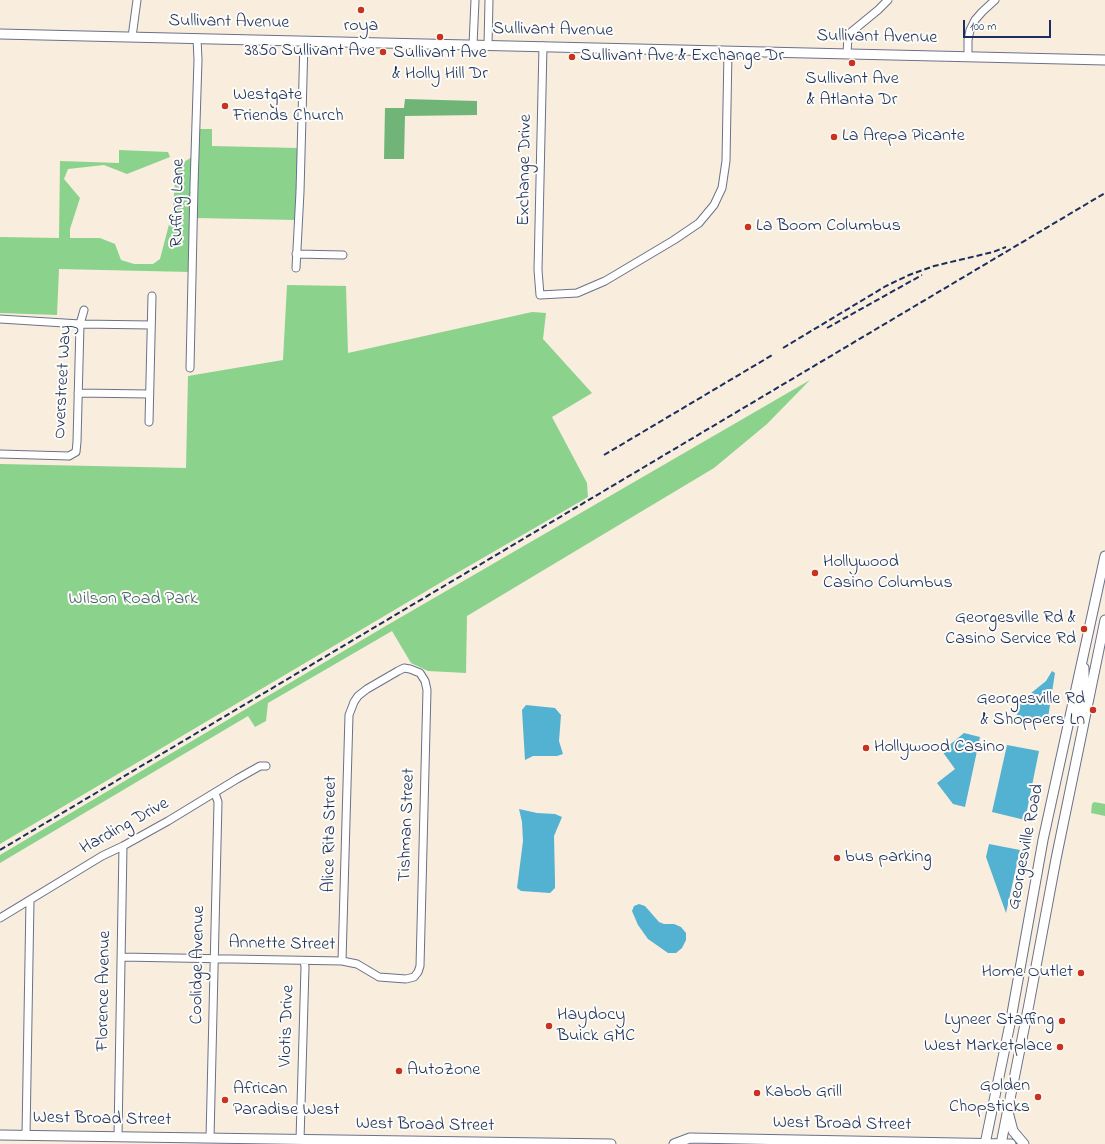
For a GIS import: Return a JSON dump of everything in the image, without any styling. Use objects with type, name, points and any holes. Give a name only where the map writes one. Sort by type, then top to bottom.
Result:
[{"type":"main road","name":"Sullivant Avenue","points":[[0,34],[1105,60]]},
{"type":"main road","name":"Georgesville Road","points":[[985,1144],[1011,1019],[1043,840],[1105,556]]},
{"type":"main road","name":"Georgesville Road","points":[[1001,1144],[1056,859],[1105,620]]},
{"type":"main road","points":[[1078,750],[1075,740],[1084,688],[1084,650]]},
{"type":"main road","points":[[1008,1107],[1010,1124],[1024,1144]]},
{"type":"main road","name":"West Broad Street","points":[[0,1134],[610,1144]]},
{"type":"main road","name":"West Broad Street","points":[[674,1144],[690,1138],[1011,1144]]},
{"type":"street","points":[[132,37],[137,0]]},
{"type":"street","points":[[473,45],[475,0]]},
{"type":"street","points":[[488,45],[489,0]]},
{"type":"street","points":[[847,53],[848,37],[853,29],[878,10],[888,0]]},
{"type":"street","points":[[968,56],[968,40],[970,30],[975,20],[995,0]]},
{"type":"street","name":"Ruffing Lane","points":[[190,368],[198,60],[197,38]]},
{"type":"street","points":[[296,268],[300,192],[304,41]]},
{"type":"street","name":"Exchange Drive","points":[[544,46],[538,270],[540,294],[578,293],[605,281],[699,223],[714,205],[722,188],[726,161],[728,51]]},
{"type":"street","points":[[296,254],[343,255]]},
{"type":"street","points":[[149,422],[152,296]]},
{"type":"street","name":"Overstreet Way","points":[[0,454],[69,456],[76,452],[80,324],[84,310]]},
{"type":"street","points":[[0,319],[80,324],[151,325]]},
{"type":"street","points":[[78,393],[149,394]]},
{"type":"street","name":"Alice Rita Street","points":[[342,961],[349,715],[358,696],[366,689],[404,668],[410,668],[420,673]]},
{"type":"street","name":"Tishman Street","points":[[414,976],[418,972],[420,966],[427,690],[425,681],[420,673]]},
{"type":"street","name":"Harding Drive","points":[[0,918],[102,856],[123,846],[260,766],[266,766]]},
{"type":"street","name":"Coolidge Avenue","points":[[210,1138],[218,802],[215,793]]},
{"type":"street","name":"Florence Avenue","points":[[118,1136],[123,846]]},
{"type":"street","points":[[26,1135],[30,900]]},
{"type":"street","name":"Annette Street","points":[[121,957],[342,961],[357,964],[379,977],[406,979],[414,976]]},
{"type":"street","name":"Viotis Drive","points":[[300,1140],[304,961]]},
{"type":"green space","points":[[405,99],[477,101],[477,115],[405,116],[404,159],[384,159],[385,108],[404,108]]},
{"type":"green space","points":[[198,129],[212,129],[212,146],[298,148],[296,220],[196,218]]},
{"type":"green space","points":[[119,150],[168,152],[170,157],[127,174],[104,165],[68,169],[64,179],[80,198],[70,229],[70,238],[100,238],[115,244],[121,260],[134,264],[153,264],[160,259],[173,209],[176,167],[192,157],[190,272],[59,269],[57,315],[0,313],[0,237],[59,238],[60,161],[119,163]]},
{"type":"green space","name":"Wilson Road Park","points":[[287,285],[346,286],[348,353],[532,312],[546,313],[543,339],[592,393],[552,417],[587,483],[588,497],[450,577],[0,844],[0,464],[186,468],[188,376],[283,360]]},
{"type":"green space","points":[[810,380],[767,424],[714,468],[467,616],[466,673],[428,671],[411,663],[392,631],[268,703],[266,721],[255,727],[248,716],[0,863],[0,855],[384,627]]},
{"type":"green space","points":[[1094,802],[1105,804],[1105,816],[1091,813],[1092,804]]},
{"type":"water","points":[[1052,671],[1055,673],[1047,724],[1016,718],[1020,702],[1046,681]]},
{"type":"water","points":[[526,705],[555,708],[561,715],[559,741],[563,754],[557,756],[533,756],[525,760],[522,710]]},
{"type":"water","points":[[964,733],[980,737],[965,807],[953,804],[937,783],[955,769],[942,751]]},
{"type":"water","points":[[1007,745],[1039,751],[1025,820],[992,812]]},
{"type":"water","points":[[519,809],[537,813],[555,814],[562,817],[554,836],[555,888],[550,893],[521,891],[517,888],[523,841],[522,822]]},
{"type":"water","points":[[989,844],[1020,850],[1006,913],[986,857]]},
{"type":"water","points":[[639,904],[645,906],[659,922],[664,924],[674,924],[681,927],[686,933],[686,940],[682,948],[676,953],[668,953],[648,939],[638,925],[632,911],[634,906]]},
{"type":"railway","points":[[0,850],[1105,193]]},
{"type":"railway","points":[[783,348],[886,286],[909,275],[934,266],[993,252],[1006,247]]},
{"type":"railway","points":[[827,328],[922,275]]},
{"type":"railway","points":[[604,455],[774,354]]},
{"type":"place","name":"roya","points":[[361,10]]},
{"type":"place","name":"Sullivant Ave & Holly Hill Dr","points":[[440,37]]},
{"type":"place","name":"3850 Sullivant Ave","points":[[383,52]]},
{"type":"place","name":"Sullivant Ave & Exchange Dr","points":[[572,57]]},
{"type":"place","name":"Sullivant Ave & Atlanta Dr","points":[[852,63]]},
{"type":"place","name":"Westgate Friends Church","points":[[225,106]]},
{"type":"place","name":"La Arepa Picante","points":[[834,137]]},
{"type":"place","name":"La Boom Columbus","points":[[748,227]]},
{"type":"place","name":"Hollywood Casino Columbus","points":[[815,573]]},
{"type":"place","name":"Georgesville Rd & Casino Service Rd","points":[[1084,629]]},
{"type":"place","name":"Georgesville Rd & Shoppers Ln","points":[[1093,710]]},
{"type":"place","name":"Hollywood Casino","points":[[866,748]]},
{"type":"place","name":"bus parking","points":[[837,858]]},
{"type":"place","name":"Home Outlet","points":[[1081,973]]},
{"type":"place","name":"Lyneer Staffing","points":[[1062,1021]]},
{"type":"place","name":"Haydocy Buick GMC","points":[[549,1026]]},
{"type":"place","name":"West Marketplace","points":[[1060,1047]]},
{"type":"place","name":"AutoZone","points":[[399,1071]]},
{"type":"place","name":"Kabob Grill","points":[[757,1093]]},
{"type":"place","name":"Golden Chopsticks","points":[[1038,1097]]},
{"type":"place","name":"African Paradise West","points":[[225,1100]]}]
